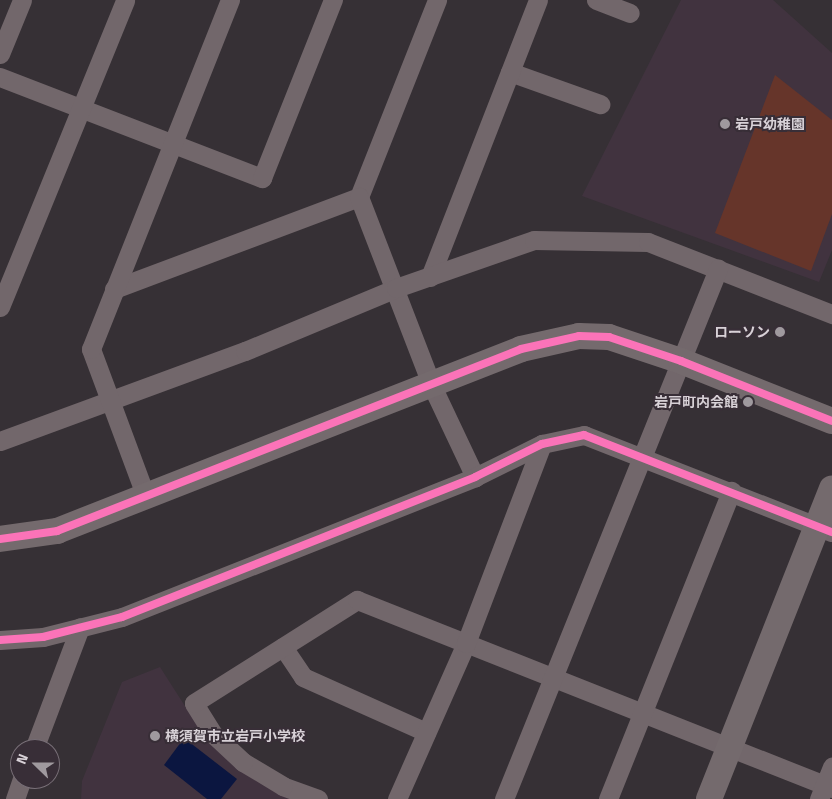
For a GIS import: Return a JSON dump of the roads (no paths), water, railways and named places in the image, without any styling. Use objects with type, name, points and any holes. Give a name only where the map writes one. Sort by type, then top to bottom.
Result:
[{"type":"street","points":[[0,54],[22,0]]},
{"type":"street","points":[[0,308],[125,0]]},
{"type":"street","points":[[146,497],[107,400],[91,349],[230,0]]},
{"type":"street","points":[[0,77],[262,178],[333,0]]},
{"type":"street","points":[[437,0],[359,197],[396,288],[432,386],[475,477]]},
{"type":"street","points":[[430,277],[538,0]]},
{"type":"street","points":[[596,0],[630,12]]},
{"type":"street","points":[[510,72],[600,104]]},
{"type":"street","points":[[114,288],[359,197]]},
{"type":"street","points":[[0,441],[107,400],[245,351],[396,288],[534,240],[569,238],[648,242],[832,314]]},
{"type":"street","points":[[504,799],[718,269]]},
{"type":"street","points":[[0,539],[57,531],[432,386],[521,349],[579,336],[609,338],[681,361],[832,421]]},
{"type":"street","points":[[0,640],[43,637],[122,617],[475,477],[542,444],[584,435],[825,529]]},
{"type":"street","points":[[397,799],[466,643],[542,444]]},
{"type":"street","points":[[709,799],[825,529],[832,489]]},
{"type":"street","points":[[608,799],[731,491]]},
{"type":"street","points":[[318,799],[283,786],[243,762],[214,734],[194,703],[356,600],[730,748],[825,791],[832,767]]},
{"type":"street","points":[[38,739],[80,628]]},
{"type":"street","points":[[283,647],[302,677],[426,732]]},
{"type":"water","points":[[184,738],[237,779],[221,799],[207,799],[164,765]]},
{"type":"place","name":"岩戸幼稚園","points":[[725,124]]},
{"type":"place","name":"ローソン","points":[[780,332]]},
{"type":"place","name":"岩戸町内会館","points":[[748,402]]},
{"type":"place","name":"横須賀市立岩戸小学校","points":[[155,736]]}]
